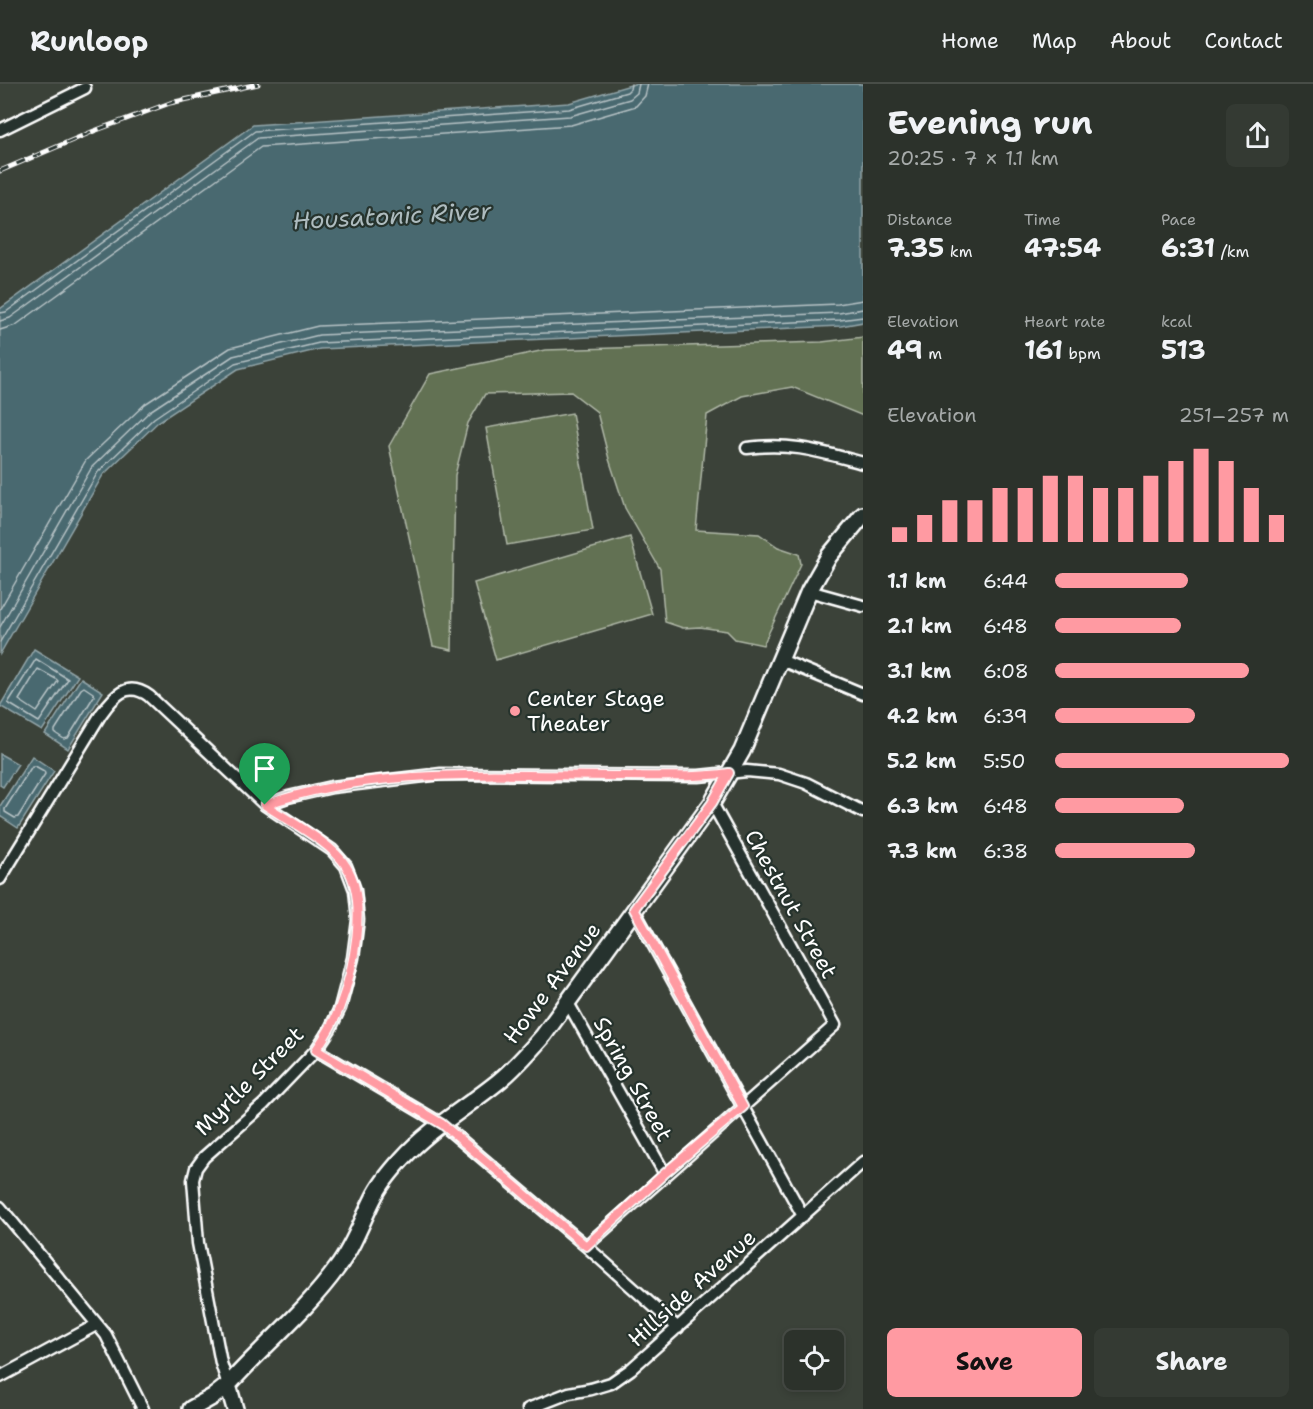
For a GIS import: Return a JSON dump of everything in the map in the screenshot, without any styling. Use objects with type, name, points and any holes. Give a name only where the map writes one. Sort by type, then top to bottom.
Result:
[{"type":"main road","name":"Howe Avenue","points":[[191,1409],[228,1385],[312,1298],[337,1268],[351,1246],[373,1198],[387,1176],[417,1144],[499,1081],[525,1057],[568,1003],[712,803],[742,751],[809,591],[829,556],[863,514]]},
{"type":"main road","name":"Myrtle Street","points":[[228,1385],[235,1409]]},
{"type":"street","points":[[0,130],[85,88]]},
{"type":"street","points":[[747,448],[774,444],[811,449],[863,463]]},
{"type":"street","points":[[809,591],[863,606]]},
{"type":"street","points":[[781,660],[863,694]]},
{"type":"street","name":"Myrtle Street","points":[[0,879],[110,701],[130,688],[140,690],[149,696],[265,805],[332,850],[346,866],[355,890],[358,920],[355,950],[340,1008],[330,1029],[316,1050],[263,1105],[204,1157],[196,1168],[194,1198],[198,1243],[221,1363],[228,1385]]},
{"type":"street","points":[[265,805],[288,797],[332,788],[441,774],[685,776],[747,771],[779,774],[806,783],[863,812]]},
{"type":"street","name":"Chestnut Street","points":[[712,803],[836,1025],[743,1107]]},
{"type":"street","points":[[634,909],[803,1216]]},
{"type":"street","name":"Spring Street","points":[[568,1003],[664,1174]]},
{"type":"street","points":[[316,1050],[442,1124],[586,1246],[678,1328]]},
{"type":"street","points":[[586,1246],[664,1174],[743,1107]]},
{"type":"street","name":"Hillside Avenue","points":[[528,1409],[569,1393],[611,1383],[631,1369],[863,1162]]},
{"type":"street","points":[[0,1208],[106,1335],[143,1409]]},
{"type":"street","points":[[0,1377],[96,1325]]},
{"type":"green space","points":[[863,337],[863,416],[792,387],[742,396],[707,415],[696,530],[759,534],[778,547],[799,554],[801,564],[763,645],[735,639],[727,631],[700,627],[683,628],[665,622],[660,569],[625,508],[597,412],[571,392],[485,394],[468,423],[455,475],[452,650],[433,646],[389,446],[430,374],[545,350],[822,342]]},
{"type":"green space","points":[[572,413],[593,530],[507,545],[486,428]]},
{"type":"green space","points":[[630,537],[652,614],[496,660],[474,583]]},
{"type":"water","name":"Housatonic River","points":[[634,84],[863,84],[863,322],[841,326],[320,349],[238,369],[158,422],[103,475],[0,654],[0,309],[253,125],[569,103]]},
{"type":"water","points":[[34,649],[78,676],[42,731],[0,706]]},
{"type":"water","points":[[81,678],[103,692],[68,749],[45,734]]},
{"type":"water","points":[[0,754],[18,764],[3,787],[0,785]]},
{"type":"water","points":[[32,756],[54,771],[18,828],[0,816],[0,806]]},
{"type":"railway","points":[[0,171],[94,131],[170,103],[258,84]]},
{"type":"place","name":"Center Stage Theater","points":[[515,711]]},
{"type":"route","points":[[729,773],[712,803],[634,909],[743,1107],[664,1174],[586,1246],[442,1124],[316,1050],[340,1008],[355,950],[358,920],[355,890],[346,866],[332,850],[265,805],[288,797],[332,788],[441,774],[685,776],[729,773]]}]
